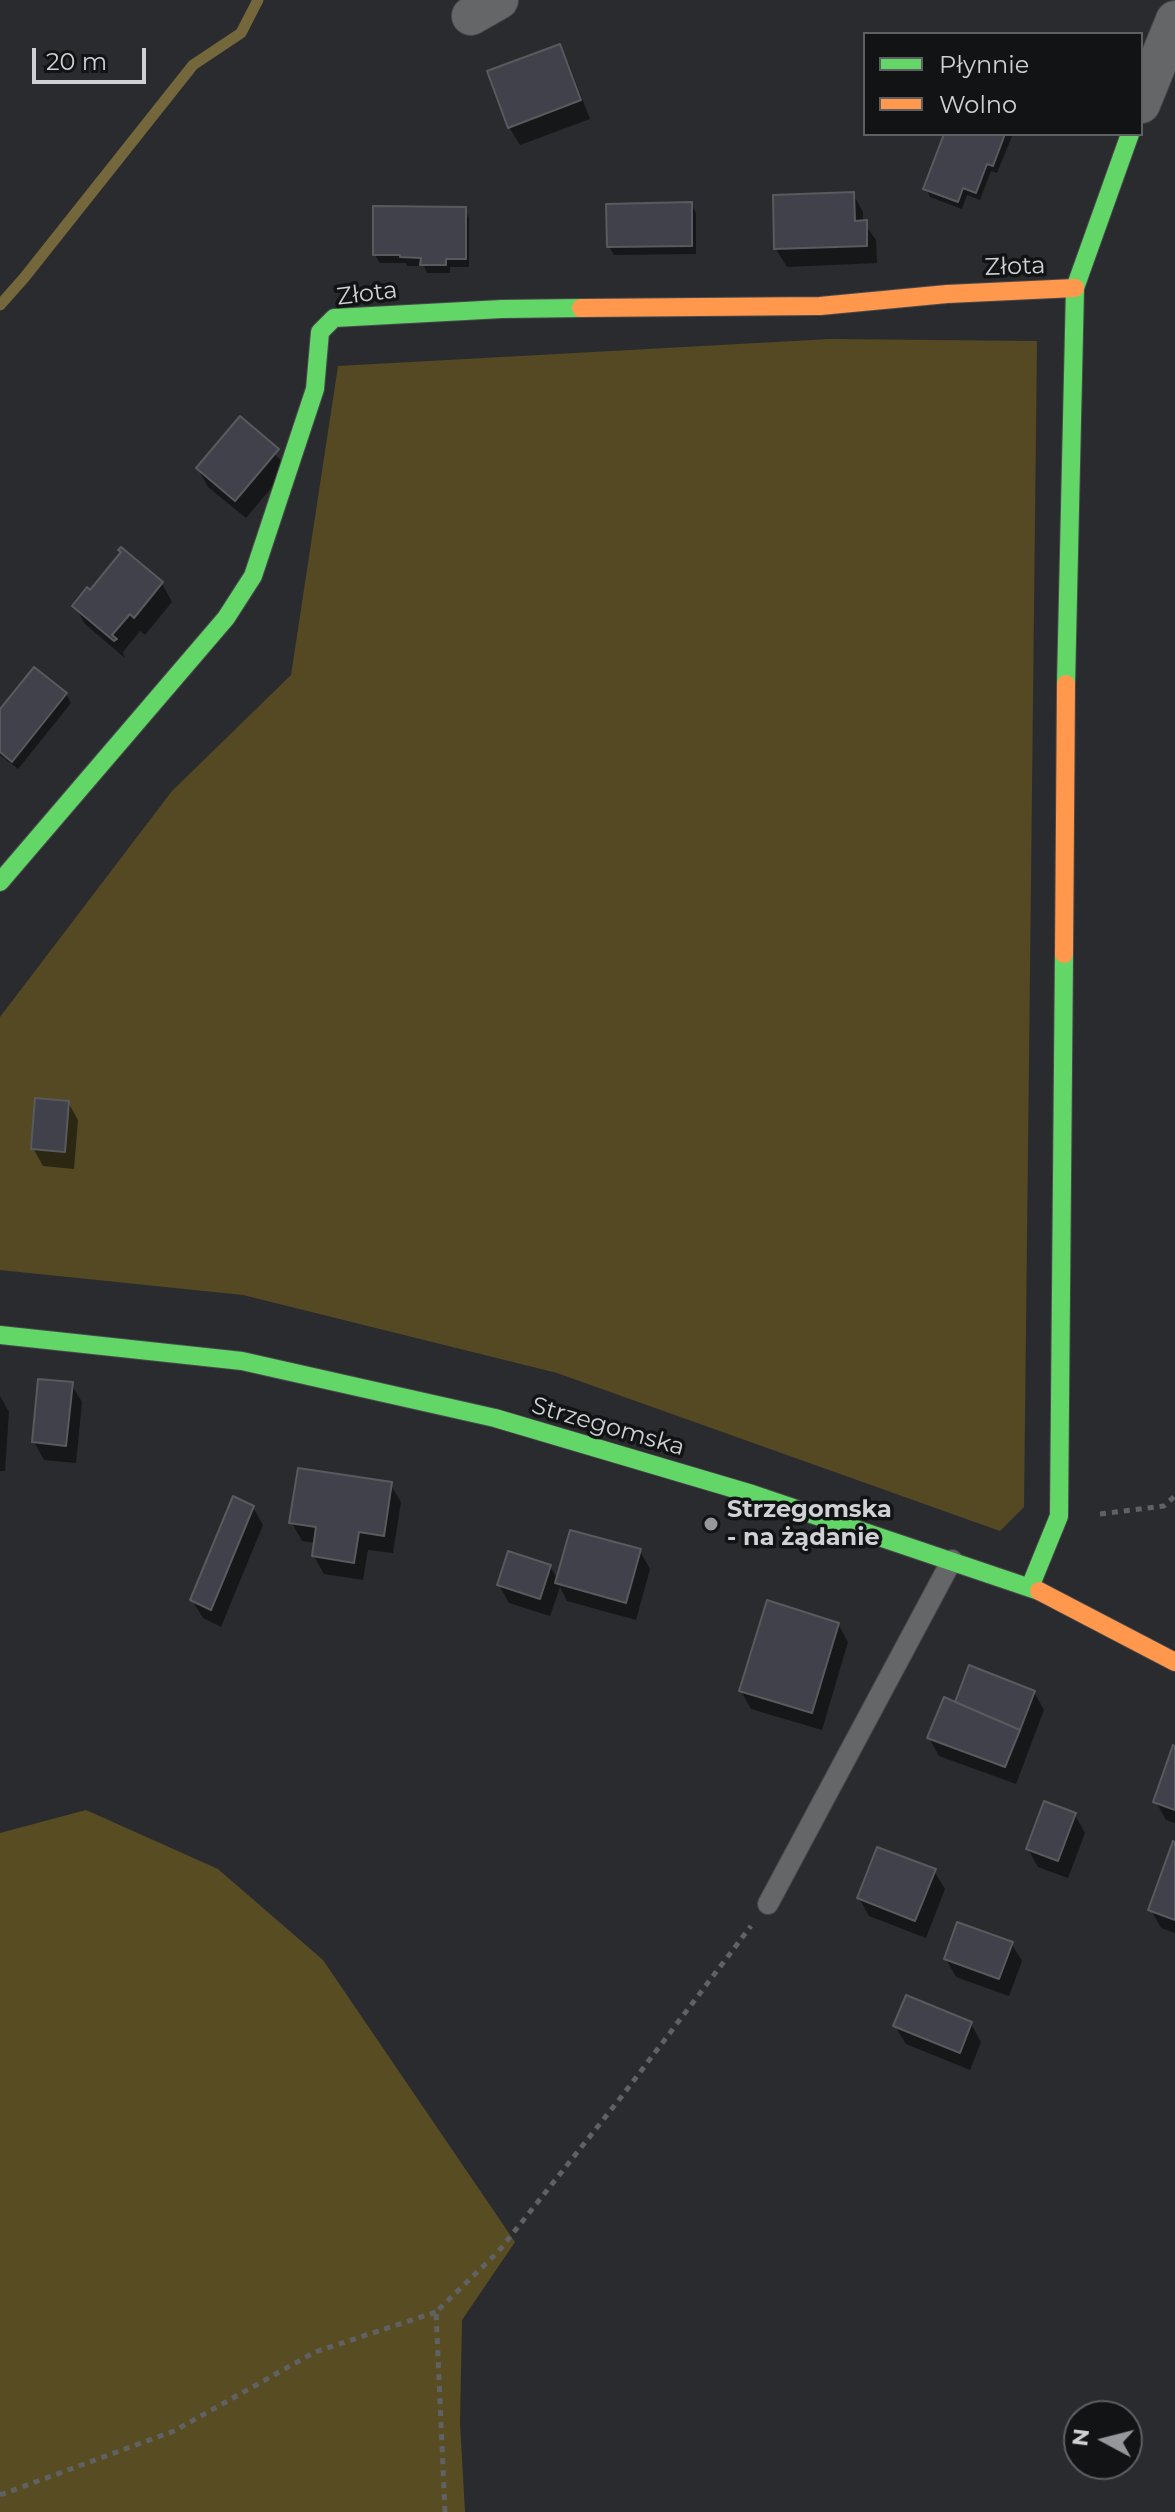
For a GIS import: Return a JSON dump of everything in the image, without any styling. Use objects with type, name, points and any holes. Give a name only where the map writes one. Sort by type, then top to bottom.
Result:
[{"type":"street","points":[[1143,99],[1175,20]]},
{"type":"street","points":[[1030,1587],[1059,1516],[1067,625],[1075,288],[1129,136]]},
{"type":"street","name":"Złota","points":[[0,882],[226,618],[253,576],[315,389],[320,332],[334,318],[502,309],[820,306],[947,294],[1075,288]]},
{"type":"street","name":"Strzegomska","points":[[0,1335],[242,1361],[495,1418],[752,1494],[1030,1587],[1175,1662]]},
{"type":"lane","points":[[768,1904],[952,1560]]},
{"type":"path","points":[[1059,1516],[1164,1506],[1175,1496]]},
{"type":"path","points":[[0,2495],[174,2431],[315,2352],[436,2312],[498,2252],[768,1904]]},
{"type":"path","points":[[436,2312],[445,2512]]},
{"type":"shaded area","points":[[830,339],[1037,341],[1024,1507],[1000,1531],[557,1373],[243,1295],[0,1270],[0,1017],[172,791],[291,675],[338,366]]},
{"type":"shaded area","points":[[86,1810],[218,1869],[323,1960],[515,2242],[462,2320],[460,2423],[465,2512],[0,2512],[0,1833]]},
{"type":"building","points":[[560,44],[581,100],[508,128],[487,71]]},
{"type":"building","points":[[943,136],[1004,136],[993,166],[987,164],[976,193],[963,188],[958,202],[923,189]]},
{"type":"building","points":[[854,192],[855,221],[867,220],[867,246],[774,249],[773,195]]},
{"type":"building","points":[[692,202],[692,246],[607,247],[606,204]]},
{"type":"building","points":[[373,206],[466,207],[466,259],[446,259],[446,265],[420,265],[421,258],[373,255]]},
{"type":"building","points":[[240,416],[279,449],[235,501],[196,468]]},
{"type":"building","points":[[121,547],[163,582],[134,618],[130,614],[112,635],[117,639],[114,641],[72,606],[87,587],[90,590],[121,552],[118,550]]},
{"type":"building","points":[[34,667],[67,693],[12,762],[0,752],[0,709]]},
{"type":"building","points":[[35,1098],[69,1101],[65,1152],[31,1149]]},
{"type":"building","points":[[38,1379],[73,1382],[66,1446],[32,1442]]},
{"type":"building","points":[[298,1468],[392,1482],[384,1536],[359,1532],[354,1563],[312,1556],[316,1527],[289,1523]]},
{"type":"building","points":[[233,1496],[254,1506],[211,1610],[190,1600]]},
{"type":"building","points":[[570,1530],[641,1549],[626,1603],[555,1583]]},
{"type":"building","points":[[508,1551],[551,1565],[540,1599],[497,1585]]},
{"type":"building","points":[[767,1600],[839,1623],[812,1713],[739,1691]]},
{"type":"building","points":[[969,1665],[1035,1691],[1020,1730],[955,1702]]},
{"type":"building","points":[[944,1697],[1020,1730],[1005,1767],[927,1738]]},
{"type":"building","points":[[1175,1746],[1175,1810],[1153,1802]]},
{"type":"building","points":[[1044,1801],[1076,1813],[1058,1861],[1026,1849]]},
{"type":"building","points":[[1175,1842],[1175,1920],[1148,1910]]},
{"type":"building","points":[[877,1847],[936,1869],[915,1921],[857,1898]]},
{"type":"building","points":[[957,1922],[1013,1942],[999,1979],[944,1959]]},
{"type":"building","points":[[906,1995],[972,2022],[960,2053],[893,2026]]},
{"type":"waterway","points":[[0,305],[193,65],[241,33],[258,0]]},
{"type":"traffic: fast","points":[[1066,684],[1075,288],[1129,136]]},
{"type":"traffic: fast","points":[[0,882],[226,618],[253,576],[315,389],[320,332],[334,318],[581,308]]},
{"type":"traffic: fast","points":[[1030,1587],[1059,1516],[1064,954]]},
{"type":"traffic: fast","points":[[0,1335],[242,1361],[495,1418],[752,1494],[1039,1591]]},
{"type":"traffic: slow","points":[[581,308],[820,306],[947,294],[1075,288]]},
{"type":"traffic: slow","points":[[1064,954],[1066,684]]},
{"type":"traffic: slow","points":[[1039,1591],[1175,1662]]},
{"type":"place","name":"Strzegomska - na żądanie","points":[[711,1524]]}]
